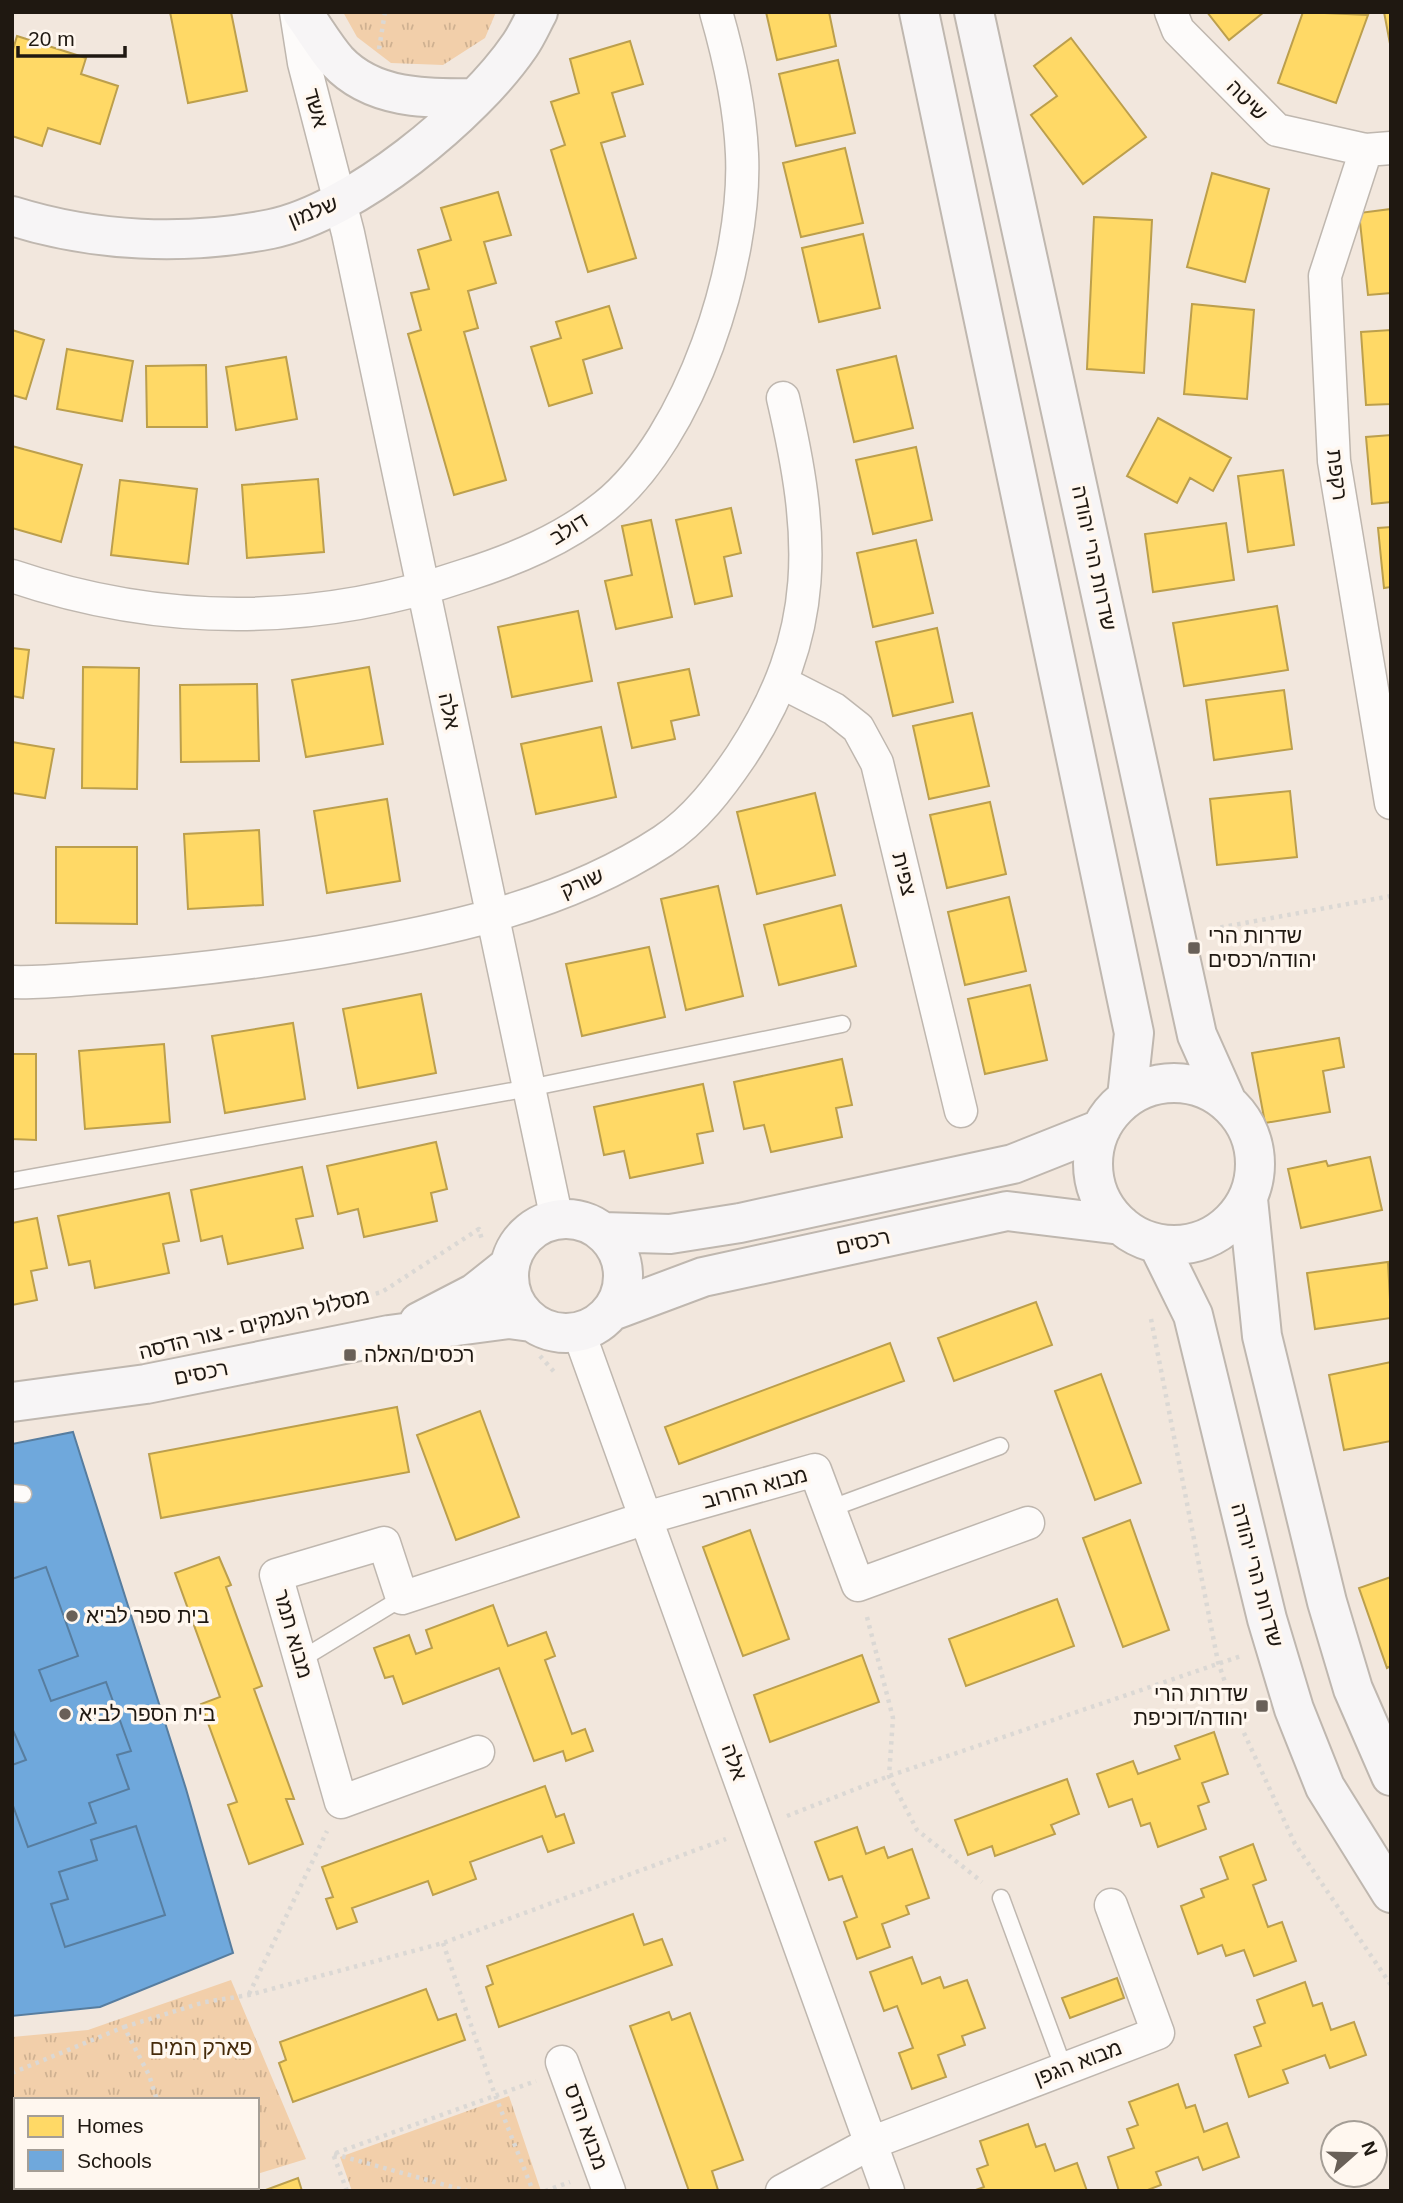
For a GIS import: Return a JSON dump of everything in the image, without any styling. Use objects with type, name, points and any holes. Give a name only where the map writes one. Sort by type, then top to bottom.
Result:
[{"type":"street","name":"אשד","points":[[296,12],[304,63],[341,202]]},
{"type":"street","points":[[302,12],[338,62],[370,85],[421,99],[475,98]]},
{"type":"street","name":"שלמון","points":[[12,216],[47,227],[145,240],[273,229],[341,202],[422,147],[475,98],[520,45],[538,12]]},
{"type":"street","name":"דולב","points":[[12,576],[42,586],[136,607],[231,616],[312,612],[423,590],[506,562],[562,537],[607,505],[656,452],[690,387],[713,326],[737,241],[742,154],[726,45],[716,12]]},
{"type":"street","points":[[919,12],[1134,1033],[1127,1097]]},
{"type":"street","name":"שדרות הרי יהודה","points":[[974,12],[1197,1035],[1226,1100]]},
{"type":"street","name":"שיטה","points":[[1171,12],[1178,30],[1277,131],[1379,149]]},
{"type":"street","name":"רקפת","points":[[1379,149],[1325,276],[1334,461],[1391,803]]},
{"type":"street","name":"אלה","points":[[341,202],[557,1220]]},
{"type":"street","name":"שורק","points":[[12,982],[149,975],[263,961],[377,942],[493,916],[565,892],[665,840],[718,791],[768,715],[792,655],[805,596],[806,522],[800,469],[783,398]]},
{"type":"street","name":"צפית","points":[[782,682],[834,709],[858,728],[877,763],[961,1111]]},
{"type":"street","points":[[1166,1082],[1187,1083],[1208,1089],[1226,1100],[1251,1135],[1255,1178],[1248,1199],[1236,1217],[1220,1231],[1200,1241],[1179,1245],[1158,1244],[1138,1237],[1121,1225],[1107,1209],[1097,1190],[1094,1160],[1101,1129],[1112,1111],[1127,1097],[1146,1087],[1166,1082]]},
{"type":"street","points":[[603,1232],[615,1248],[622,1266],[620,1293],[612,1311],[597,1325],[579,1332],[559,1333],[531,1322],[518,1308],[510,1289],[509,1266],[516,1247],[529,1232],[557,1220],[585,1223],[603,1232],[670,1234],[740,1223],[1013,1164],[1101,1129]]},
{"type":"street","points":[[1248,1199],[1262,1336],[1327,1602],[1353,1689],[1391,1776]]},
{"type":"street","name":"רכסים","points":[[612,1311],[703,1277],[1006,1211],[1121,1225]]},
{"type":"street","name":"שדרות הרי יהודה","points":[[1158,1244],[1193,1315],[1267,1619],[1294,1710],[1325,1787],[1391,1893]]},
{"type":"street","name":"רכסים","points":[[388,1335],[451,1307],[509,1266]]},
{"type":"street","name":"רכסים","points":[[12,1402],[146,1384],[388,1335],[509,1320],[531,1322]]},
{"type":"street","name":"אלה","points":[[579,1332],[888,2191]]},
{"type":"street","name":"מבוא החרוב","points":[[646,1518],[815,1470],[858,1585]]},
{"type":"street","points":[[402,1598],[646,1518]]},
{"type":"street","points":[[858,1585],[1028,1523]]},
{"type":"street","name":"מבוא תמר","points":[[341,1802],[276,1576],[384,1543],[402,1598]]},
{"type":"street","points":[[341,1802],[478,1752]]},
{"type":"street","name":"מבוא הגפן","points":[[871,2143],[1158,2033],[1111,1905]]},
{"type":"street","name":"מבוא הדס","points":[[563,2066],[609,2191]]},
{"type":"street","points":[[782,2191],[871,2143]]},
{"type":"lane","points":[[12,1181],[529,1088],[842,1024]]},
{"type":"lane","points":[[829,1509],[1000,1446]]},
{"type":"lane","points":[[300,1660],[402,1598]]},
{"type":"lane","points":[[1001,1898],[1064,2069]]},
{"type":"path","points":[[1177,936],[1391,896]]},
{"type":"path","name":"מסלול העמקים - צור הדסה","points":[[315,1309],[382,1292],[479,1228]]},
{"type":"path","points":[[858,1585],[893,1718],[889,1776],[917,1830],[1001,1898]]},
{"type":"path","points":[[12,2073],[124,2027],[205,2002],[249,1995],[341,1802]]},
{"type":"path","points":[[443,1943],[495,2095],[533,2191]]},
{"type":"path","points":[[124,2027],[149,2075],[156,2098]]},
{"type":"path","points":[[333,2154],[495,2095],[563,2066]]},
{"type":"path","points":[[333,2154],[347,2191]]},
{"type":"path","points":[[333,2154],[467,2191]]},
{"type":"green space","points":[[343,12],[496,12],[485,38],[443,65],[391,63],[357,37]]},
{"type":"green space","name":"פארק המים","points":[[231,1980],[306,2159],[259,2173],[259,2098],[14,2098],[14,2189],[212,2189],[12,2191],[12,2037],[88,2030]]},
{"type":"green space","points":[[509,2096],[541,2191],[352,2191],[340,2157]]},
{"type":"building: Homes","points":[[170,12],[231,12],[247,91],[188,103]]},
{"type":"building: Homes","points":[[766,12],[829,12],[836,46],[777,60]]},
{"type":"building: Homes","points":[[1207,12],[1264,12],[1229,40]]},
{"type":"building: Homes","points":[[1303,12],[1368,15],[1336,103],[1278,83]]},
{"type":"building: Homes","points":[[1384,12],[1391,12],[1391,49]]},
{"type":"building: Homes","points":[[17,36],[86,58],[81,74],[118,86],[100,144],[48,128],[42,146],[12,136],[12,53]]},
{"type":"building: Homes","points":[[1071,38],[1146,137],[1083,184],[1031,115],[1057,96],[1034,66]]},
{"type":"building: Homes","points":[[630,41],[643,84],[612,93],[625,136],[601,143],[636,258],[588,272],[551,150],[565,145],[551,102],[579,93],[570,59]]},
{"type":"building: Homes","points":[[838,60],[855,133],[796,146],[779,74]]},
{"type":"building: Homes","points":[[845,148],[863,223],[801,237],[783,163]]},
{"type":"building: Homes","points":[[1212,173],[1269,189],[1245,282],[1187,267]]},
{"type":"building: Homes","points":[[498,192],[511,235],[484,242],[496,283],[468,291],[478,328],[464,332],[506,480],[454,495],[408,334],[421,330],[411,293],[429,289],[418,250],[451,240],[441,208]]},
{"type":"building: Homes","points":[[1391,209],[1391,293],[1368,295],[1359,213]]},
{"type":"building: Homes","points":[[1094,217],[1152,220],[1144,373],[1087,369]]},
{"type":"building: Homes","points":[[863,234],[880,308],[819,322],[802,248]]},
{"type":"building: Homes","points":[[1192,304],[1254,310],[1247,399],[1184,394]]},
{"type":"building: Homes","points":[[609,306],[622,348],[583,360],[592,393],[549,406],[531,347],[561,338],[556,322]]},
{"type":"building: Homes","points":[[12,330],[44,340],[26,399],[12,395]]},
{"type":"building: Homes","points":[[1391,330],[1391,404],[1366,405],[1361,332]]},
{"type":"building: Homes","points":[[67,349],[133,361],[122,421],[57,409]]},
{"type":"building: Homes","points":[[896,356],[913,428],[854,442],[837,370]]},
{"type":"building: Homes","points":[[286,357],[297,419],[236,430],[226,367]]},
{"type":"building: Homes","points":[[206,365],[207,427],[147,427],[146,366]]},
{"type":"building: Homes","points":[[1158,418],[1231,458],[1213,491],[1190,478],[1177,503],[1127,476]]},
{"type":"building: Homes","points":[[1391,435],[1391,502],[1372,504],[1366,437]]},
{"type":"building: Homes","points":[[12,446],[82,465],[61,542],[12,528]]},
{"type":"building: Homes","points":[[916,447],[932,520],[873,534],[856,460]]},
{"type":"building: Homes","points":[[1283,470],[1294,545],[1248,552],[1238,476]]},
{"type":"building: Homes","points":[[318,479],[324,552],[247,558],[242,485]]},
{"type":"building: Homes","points":[[120,480],[197,489],[188,564],[111,555]]},
{"type":"building: Homes","points":[[731,508],[741,553],[724,557],[732,596],[695,604],[676,520]]},
{"type":"building: Homes","points":[[651,520],[672,617],[616,629],[605,581],[632,575],[622,526]]},
{"type":"building: Homes","points":[[1226,523],[1234,580],[1153,592],[1145,534]]},
{"type":"building: Homes","points":[[1391,527],[1391,587],[1384,588],[1378,528]]},
{"type":"building: Homes","points":[[916,540],[933,613],[873,627],[857,553]]},
{"type":"building: Homes","points":[[1277,606],[1288,670],[1184,686],[1173,623]]},
{"type":"building: Homes","points":[[578,611],[592,681],[512,697],[498,627]]},
{"type":"building: Homes","points":[[937,628],[953,702],[893,716],[876,642]]},
{"type":"building: Homes","points":[[12,648],[29,650],[23,698],[12,696]]},
{"type":"building: Homes","points":[[83,667],[139,668],[137,789],[82,788]]},
{"type":"building: Homes","points":[[369,667],[383,744],[306,757],[292,680]]},
{"type":"building: Homes","points":[[689,669],[699,715],[671,721],[675,739],[632,748],[618,683]]},
{"type":"building: Homes","points":[[257,684],[259,761],[181,762],[180,685]]},
{"type":"building: Homes","points":[[1284,690],[1292,749],[1214,760],[1206,700]]},
{"type":"building: Homes","points":[[972,713],[989,786],[929,799],[913,726]]},
{"type":"building: Homes","points":[[601,727],[616,797],[536,814],[521,744]]},
{"type":"building: Homes","points":[[12,742],[54,749],[45,798],[12,793]]},
{"type":"building: Homes","points":[[1290,791],[1297,857],[1217,865],[1210,799]]},
{"type":"building: Homes","points":[[815,793],[835,875],[757,894],[737,812]]},
{"type":"building: Homes","points":[[387,799],[400,881],[327,893],[314,811]]},
{"type":"building: Homes","points":[[990,802],[1006,874],[947,888],[930,815]]},
{"type":"building: Homes","points":[[259,830],[263,905],[188,909],[184,834]]},
{"type":"building: Homes","points":[[56,847],[137,847],[137,924],[56,923]]},
{"type":"building: Homes","points":[[718,886],[743,996],[686,1010],[661,899]]},
{"type":"building: Homes","points":[[1009,897],[1026,971],[965,985],[948,912]]},
{"type":"building: Homes","points":[[841,905],[856,966],[779,985],[764,925]]},
{"type":"building: Homes","points":[[649,947],[665,1017],[582,1036],[566,964]]},
{"type":"building: Homes","points":[[1030,985],[1047,1060],[985,1074],[968,999]]},
{"type":"building: Homes","points":[[421,994],[436,1073],[358,1088],[343,1009]]},
{"type":"building: Homes","points":[[293,1023],[305,1099],[225,1113],[212,1036]]},
{"type":"building: Homes","points":[[1339,1038],[1344,1067],[1323,1071],[1330,1112],[1265,1123],[1252,1053]]},
{"type":"building: Homes","points":[[164,1044],[170,1122],[85,1129],[79,1051]]},
{"type":"building: Homes","points":[[12,1054],[36,1054],[36,1140],[12,1139]]},
{"type":"building: Homes","points":[[842,1059],[852,1105],[836,1108],[842,1137],[771,1152],[764,1125],[744,1129],[734,1082]]},
{"type":"building: Homes","points":[[703,1084],[713,1131],[697,1134],[703,1163],[630,1178],[624,1151],[604,1155],[594,1107]]},
{"type":"building: Homes","points":[[436,1142],[447,1189],[431,1193],[437,1221],[364,1237],[358,1209],[338,1214],[327,1166]]},
{"type":"building: Homes","points":[[1370,1157],[1382,1210],[1301,1228],[1288,1169],[1326,1161],[1328,1166]]},
{"type":"building: Homes","points":[[302,1167],[313,1216],[296,1219],[303,1248],[228,1264],[222,1236],[201,1241],[191,1190]]},
{"type":"building: Homes","points":[[169,1193],[179,1241],[163,1244],[169,1273],[95,1288],[90,1261],[69,1265],[58,1216]]},
{"type":"building: Homes","points":[[37,1218],[47,1268],[31,1271],[37,1300],[12,1305],[12,1223]]},
{"type":"building: Homes","points":[[1388,1262],[1391,1318],[1315,1329],[1307,1273]]},
{"type":"building: Homes","points":[[1036,1302],[1052,1345],[954,1381],[938,1338]]},
{"type":"building: Homes","points":[[890,1343],[904,1381],[679,1464],[665,1427]]},
{"type":"building: Homes","points":[[1391,1362],[1391,1441],[1344,1450],[1329,1375]]},
{"type":"building: Homes","points":[[1101,1374],[1141,1483],[1095,1500],[1055,1391]]},
{"type":"building: Homes","points":[[397,1407],[409,1472],[161,1518],[149,1454]]},
{"type":"building: Homes","points":[[480,1411],[519,1517],[456,1540],[417,1435]]},
{"type":"building: Homes","points":[[1130,1520],[1169,1630],[1123,1647],[1083,1538]]},
{"type":"building: Homes","points":[[750,1530],[789,1639],[743,1656],[703,1547]]},
{"type":"building: Homes","points":[[219,1557],[231,1585],[226,1587],[262,1686],[254,1689],[294,1799],[286,1799],[303,1844],[249,1864],[228,1805],[237,1802],[201,1704],[220,1697],[175,1573]]},
{"type":"building: Homes","points":[[1391,1577],[1391,1666],[1387,1668],[1359,1588]]},
{"type":"building: Homes","points":[[1057,1599],[1074,1646],[966,1686],[949,1639]]},
{"type":"building: Homes","points":[[493,1605],[508,1646],[546,1632],[555,1656],[545,1660],[572,1734],[585,1729],[593,1751],[566,1761],[563,1751],[534,1761],[499,1668],[403,1704],[393,1676],[385,1678],[374,1648],[409,1635],[416,1654],[432,1648],[426,1630]]},
{"type":"building: Homes","points":[[862,1655],[879,1702],[770,1742],[754,1695]]},
{"type":"building: Homes","points":[[1214,1732],[1228,1774],[1202,1783],[1209,1802],[1198,1806],[1206,1829],[1158,1847],[1150,1823],[1141,1826],[1132,1799],[1109,1807],[1097,1774],[1133,1761],[1138,1774],[1180,1759],[1175,1746]]},
{"type":"building: Homes","points":[[1067,1779],[1079,1814],[1051,1825],[1055,1834],[995,1856],[992,1846],[968,1855],[955,1820]]},
{"type":"building: Homes","points":[[545,1786],[556,1817],[564,1814],[574,1843],[548,1852],[542,1836],[470,1862],[476,1879],[433,1895],[428,1881],[352,1908],[357,1922],[337,1929],[326,1899],[333,1897],[322,1867]]},
{"type":"building: Homes","points":[[857,1827],[866,1854],[884,1847],[888,1858],[912,1849],[929,1898],[906,1906],[909,1914],[882,1924],[890,1947],[857,1959],[844,1922],[857,1917],[842,1876],[829,1880],[815,1842]]},
{"type":"building: Homes","points":[[1253,1844],[1266,1880],[1253,1885],[1268,1927],[1282,1922],[1296,1961],[1254,1976],[1244,1950],[1226,1956],[1222,1945],[1198,1954],[1181,1906],[1204,1897],[1201,1889],[1228,1879],[1220,1857]]},
{"type":"building: Homes","points":[[633,1914],[644,1945],[662,1939],[672,1965],[499,2027],[486,1987],[493,1984],[487,1966]]},
{"type":"building: Homes","points":[[912,1957],[922,1984],[940,1977],[944,1988],[967,1980],[985,2028],[962,2036],[965,2045],[938,2055],[946,2077],[912,2089],[899,2053],[913,2048],[897,2006],[884,2011],[870,1972]]},
{"type":"building: Homes","points":[[1117,1978],[1124,1998],[1070,2018],[1062,1998]]},
{"type":"building: Homes","points":[[1305,1982],[1313,2006],[1322,2003],[1331,2030],[1354,2022],[1366,2055],[1330,2068],[1325,2055],[1283,2070],[1288,2083],[1249,2097],[1235,2055],[1261,2046],[1254,2027],[1265,2023],[1257,2000]]},
{"type":"building: Homes","points":[[426,1989],[438,2020],[456,2014],[465,2040],[293,2102],[279,2063],[286,2060],[280,2042]]},
{"type":"building: Homes","points":[[669,2012],[672,2020],[690,2013],[743,2160],[712,2171],[718,2190],[715,2191],[689,2191],[630,2026]]},
{"type":"building: Homes","points":[[1178,2084],[1186,2108],[1195,2105],[1204,2132],[1227,2123],[1239,2157],[1203,2170],[1198,2157],[1156,2172],[1161,2185],[1145,2191],[1119,2191],[1108,2157],[1134,2148],[1127,2129],[1138,2125],[1129,2102]]},
{"type":"building: Homes","points":[[1028,2124],[1036,2147],[1045,2144],[1055,2171],[1077,2163],[1087,2191],[973,2191],[984,2187],[977,2169],[988,2165],[980,2141]]},
{"type":"building: Homes","points":[[298,2178],[302,2191],[263,2191]]},
{"type":"building: Schools","name":"בית ספר לביא","points":[[73,1432],[186,1789],[233,1953],[100,2007],[12,2016],[12,1444]]},
{"type":"building: Schools","name":"בית הספר לביא","points":[[46,1567],[78,1656],[39,1670],[51,1701],[106,1682],[131,1751],[117,1755],[129,1789],[89,1803],[96,1823],[28,1847],[12,1803],[12,1765],[26,1760],[12,1728],[12,1579]]},
{"type":"building: Schools","points":[[136,1826],[165,1915],[65,1947],[51,1904],[68,1899],[59,1872],[97,1860],[91,1840]]},
{"type":"place","name":"שדרות הרי יהודה/רכסים","points":[[1194,948]]},
{"type":"place","name":"רכסים/האלה","points":[[350,1355]]},
{"type":"place","name":"בית ספר לביא","points":[[72,1616]]},
{"type":"place","name":"שדרות הרי יהודה/דוכיפת","points":[[1262,1706]]},
{"type":"place","name":"בית הספר לביא","points":[[65,1714]]}]
